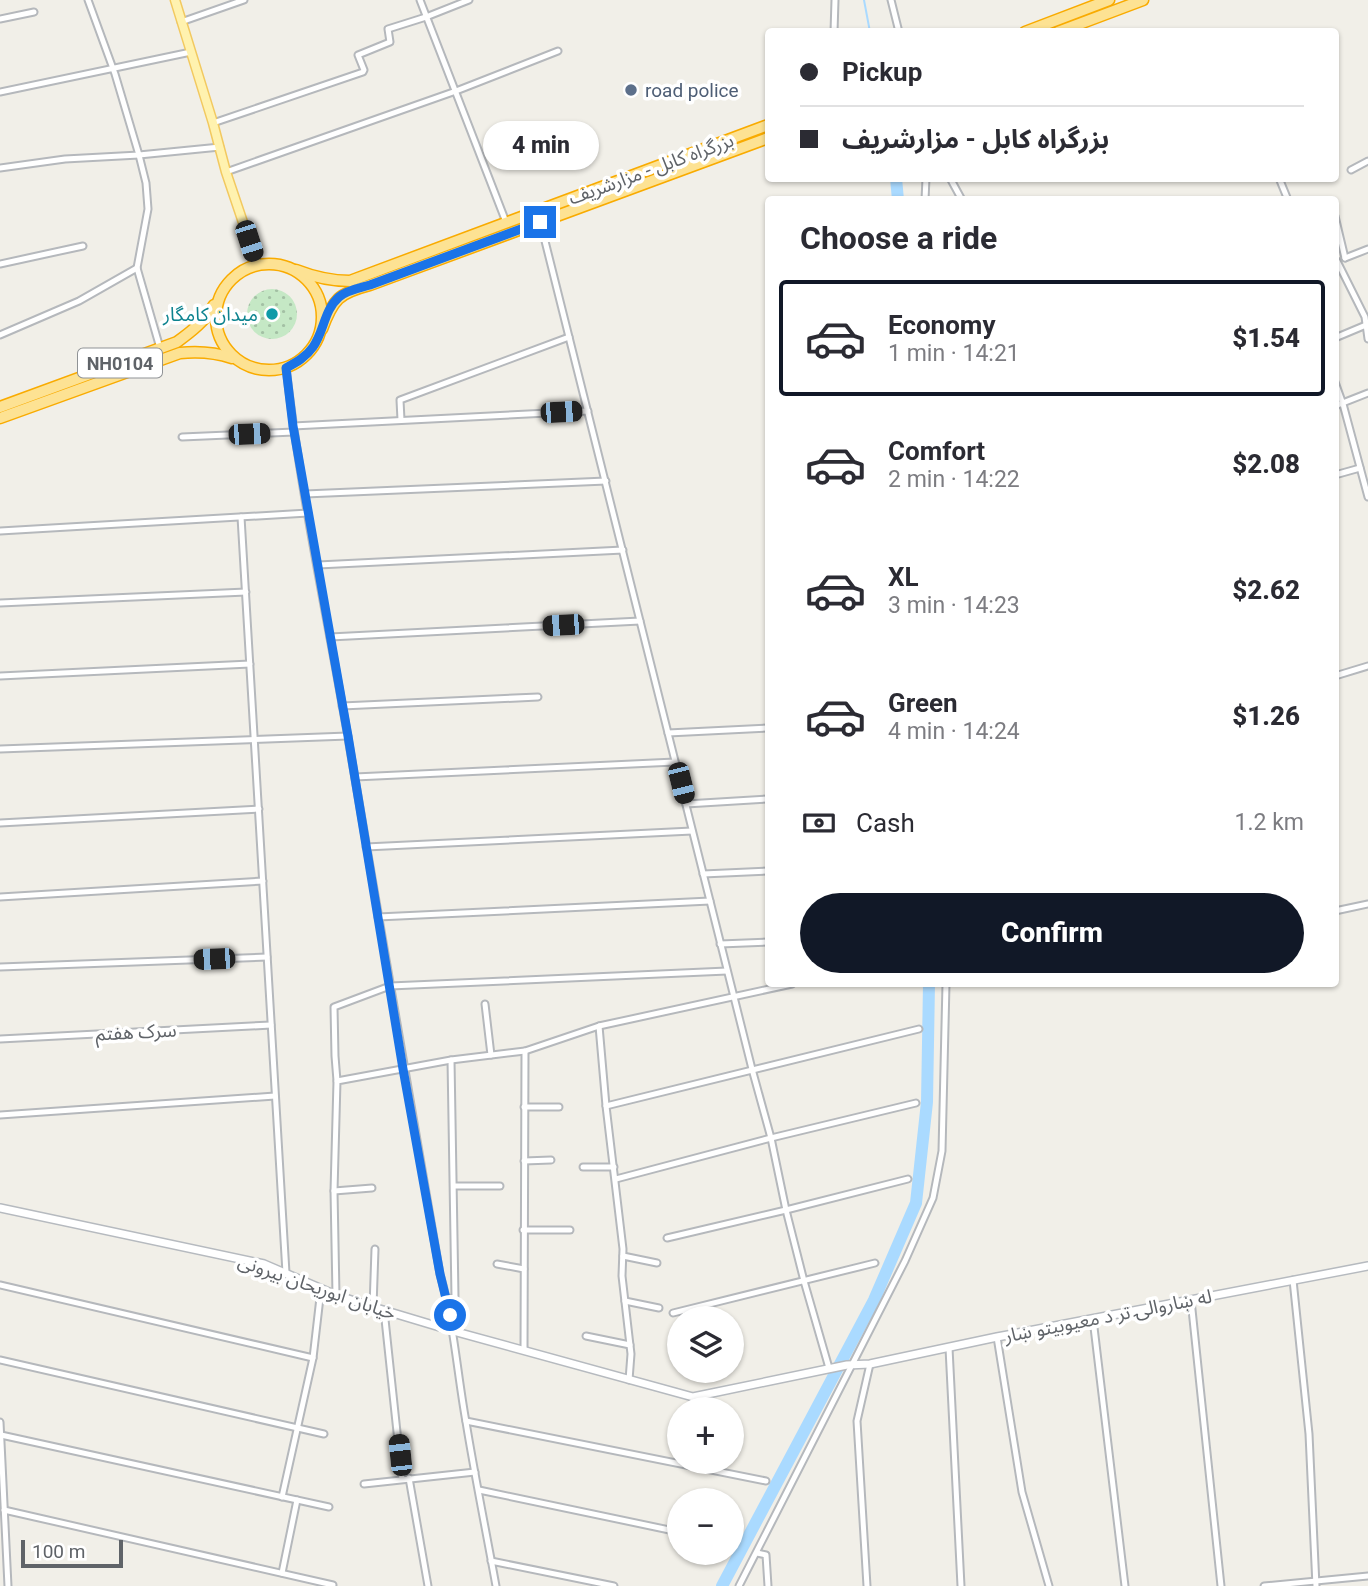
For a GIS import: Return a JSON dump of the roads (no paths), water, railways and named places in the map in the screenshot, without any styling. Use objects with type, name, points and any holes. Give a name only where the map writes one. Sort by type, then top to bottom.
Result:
[{"type":"highway","points":[[1036,28],[1109,0]]},
{"type":"highway","points":[[1069,28],[1143,0]]},
{"type":"highway","name":"بزرگراه کابل - مزارشریف","points":[[322,329],[328,312],[339,298],[352,290],[765,126]]},
{"type":"highway","name":"بزرگراه کابل - مزارشریف","points":[[296,270],[331,281],[350,281],[507,223],[539,217],[765,139]]},
{"type":"highway","points":[[257,264],[276,263],[296,270],[309,281],[319,295],[323,312],[322,329],[315,346],[302,359],[286,368]]},
{"type":"highway","name":"NH0104","points":[[0,407],[177,342],[195,329],[210,313],[230,279],[257,264]]},
{"type":"highway","points":[[222,292],[216,307],[216,323],[220,338],[228,351],[240,362]]},
{"type":"highway","name":"NH0104","points":[[0,418],[180,353],[201,351],[220,354],[255,368],[286,368]]},
{"type":"main road","points":[[175,0],[226,172],[257,264]]},
{"type":"street","points":[[88,0],[112,67],[146,183],[148,209],[137,268],[160,348]]},
{"type":"street","points":[[181,22],[244,0]]},
{"type":"street","points":[[420,0],[507,223]]},
{"type":"street","points":[[213,123],[363,72],[358,55],[390,42],[387,29],[470,0]]},
{"type":"street","points":[[834,28],[835,0]]},
{"type":"street","points":[[891,0],[899,28]]},
{"type":"street","points":[[0,19],[34,12]]},
{"type":"street","points":[[226,172],[456,91],[558,51]]},
{"type":"street","points":[[0,92],[191,52]]},
{"type":"street","points":[[0,168],[65,159],[220,148]]},
{"type":"street","points":[[1351,170],[1368,161]]},
{"type":"street","points":[[539,217],[751,1069],[771,1139],[804,1281],[832,1368]]},
{"type":"street","points":[[1339,233],[1345,258]]},
{"type":"street","points":[[0,264],[83,246]]},
{"type":"street","points":[[1339,260],[1368,249]]},
{"type":"street","points":[[1339,267],[1364,317],[1368,339]]},
{"type":"street","points":[[0,335],[79,301],[137,268]]},
{"type":"street","points":[[1339,336],[1366,325]]},
{"type":"street","points":[[401,420],[400,400],[569,337]]},
{"type":"street","points":[[286,368],[308,513],[403,1069],[453,1331],[466,1421],[496,1586]]},
{"type":"street","points":[[1339,393],[1368,497]]},
{"type":"street","points":[[1339,406],[1368,393]]},
{"type":"street","points":[[182,437],[401,420],[588,411]]},
{"type":"street","points":[[1339,474],[1360,468]]},
{"type":"street","points":[[305,494],[606,481]]},
{"type":"street","points":[[0,531],[308,513]]},
{"type":"street","points":[[242,517],[286,1273]]},
{"type":"street","points":[[318,565],[623,550]]},
{"type":"street","points":[[0,603],[246,592]]},
{"type":"street","points":[[330,636],[640,621]]},
{"type":"street","points":[[0,676],[250,664]]},
{"type":"street","points":[[1339,676],[1368,666]]},
{"type":"street","points":[[342,706],[538,697]]},
{"type":"street","points":[[668,733],[765,728]]},
{"type":"street","points":[[0,749],[348,736]]},
{"type":"street","points":[[355,777],[675,762]]},
{"type":"street","points":[[686,804],[765,799]]},
{"type":"street","points":[[0,823],[259,809]]},
{"type":"street","points":[[366,846],[692,831]]},
{"type":"street","points":[[703,874],[765,871]]},
{"type":"street","points":[[0,897],[263,881]]},
{"type":"street","points":[[378,917],[710,901]]},
{"type":"street","points":[[1339,910],[1368,904]]},
{"type":"street","points":[[720,944],[765,942]]},
{"type":"street","points":[[0,967],[267,957]]},
{"type":"street","points":[[336,1295],[334,1191],[337,1081],[334,1006],[390,986],[727,971]]},
{"type":"street","points":[[337,1081],[451,1060],[525,1051],[599,1026],[776,987]]},
{"type":"street","points":[[739,1586],[850,1364],[905,1261],[933,1198],[942,1151],[946,987]]},
{"type":"street","points":[[485,1004],[491,1055]]},
{"type":"street","name":"سرک هفتم","points":[[0,1039],[271,1025]]},
{"type":"street","points":[[599,1026],[623,1256],[622,1276],[630,1345],[629,1380]]},
{"type":"street","points":[[606,1106],[919,1029]]},
{"type":"street","points":[[524,1349],[525,1051]]},
{"type":"street","points":[[447,1298],[455,1297],[451,1060]]},
{"type":"street","points":[[0,1115],[275,1096]]},
{"type":"street","points":[[616,1180],[916,1103]]},
{"type":"street","points":[[524,1107],[559,1107]]},
{"type":"street","points":[[524,1161],[551,1160]]},
{"type":"street","points":[[583,1167],[614,1167]]},
{"type":"street","points":[[667,1238],[908,1179]]},
{"type":"street","points":[[454,1185],[500,1185]]},
{"type":"street","points":[[334,1191],[372,1188]]},
{"type":"street","name":"خیابان ابوریحان بیرونی","points":[[0,1208],[264,1265],[336,1295],[373,1307],[693,1397],[850,1364]]},
{"type":"street","points":[[523,1230],[570,1230]]},
{"type":"street","points":[[373,1307],[375,1249]]},
{"type":"street","points":[[623,1256],[657,1263]]},
{"type":"street","points":[[702,1306],[875,1263]]},
{"type":"street","points":[[497,1264],[523,1269]]},
{"type":"street","name":"له ښاروالۍ تر د معیوبیتو ښار","points":[[850,1364],[870,1364],[1368,1266]]},
{"type":"street","points":[[1293,1280],[1309,1434],[1316,1583]]},
{"type":"street","points":[[0,1286],[313,1358]]},
{"type":"street","points":[[282,1497],[313,1358],[321,1289]]},
{"type":"street","points":[[1191,1300],[1221,1586]]},
{"type":"street","points":[[625,1301],[659,1308]]},
{"type":"street","points":[[384,1310],[406,1479],[428,1586]]},
{"type":"street","points":[[1093,1319],[1125,1586]]},
{"type":"street","points":[[586,1335],[630,1345]]},
{"type":"street","points":[[997,1337],[1022,1492],[1049,1586]]},
{"type":"street","points":[[948,1348],[961,1586]]},
{"type":"street","points":[[0,1360],[324,1434]]},
{"type":"street","points":[[867,1586],[857,1421],[870,1364]]},
{"type":"street","points":[[466,1421],[766,1481]]},
{"type":"street","points":[[0,1422],[8,1586]]},
{"type":"street","points":[[1,1435],[329,1507]]},
{"type":"street","points":[[364,1484],[475,1472]]},
{"type":"street","points":[[479,1490],[667,1529]]},
{"type":"street","points":[[282,1573],[297,1500]]},
{"type":"street","points":[[4,1510],[333,1585]]},
{"type":"street","points":[[757,1553],[766,1555],[768,1586]]},
{"type":"street","points":[[491,1562],[614,1586]]},
{"type":"street","points":[[1264,1586],[1368,1576]]},
{"type":"street","points":[[301,1586],[302,1578]]},
{"type":"waterway","points":[[864,0],[869,28]]},
{"type":"waterway","points":[[896,182],[898,196]]},
{"type":"waterway","points":[[722,1586],[874,1300],[916,1203],[927,1102],[929,987]]},
{"type":"place","name":"road police","points":[[631,90]]},
{"type":"place","name":"میدان کامگار","points":[[272,314]]}]
